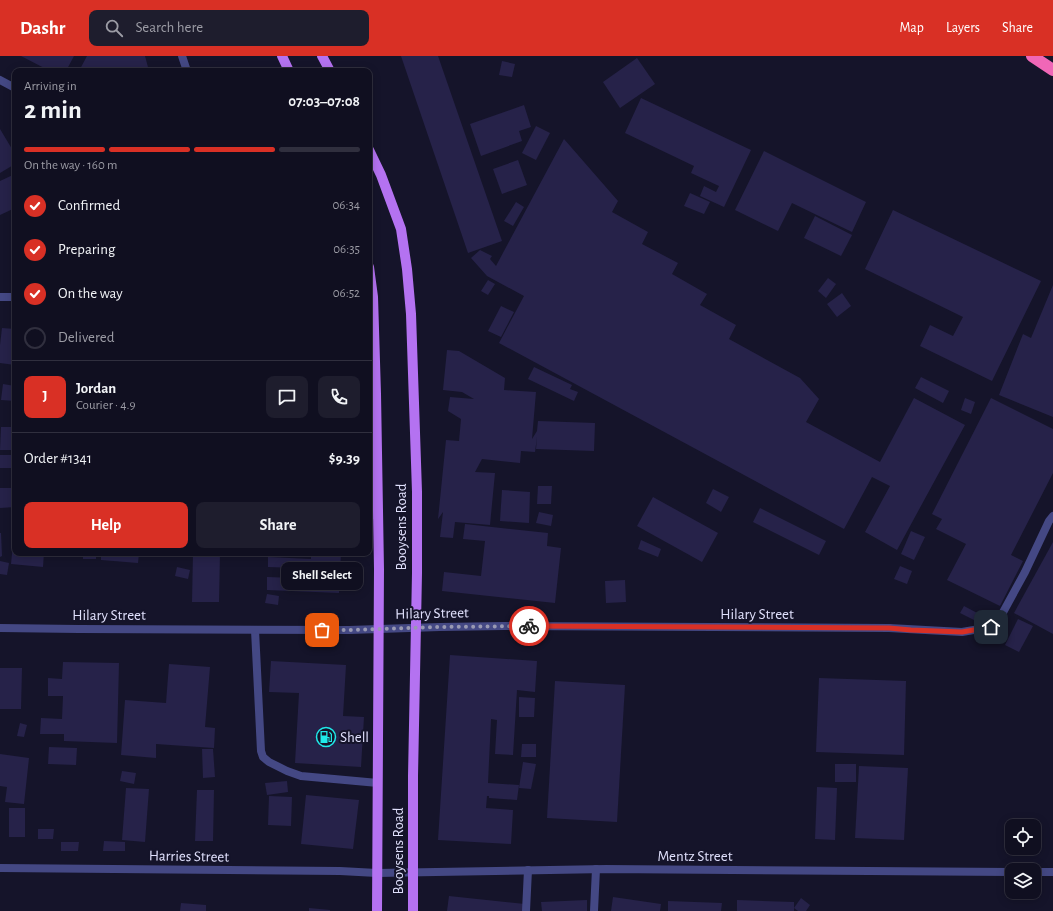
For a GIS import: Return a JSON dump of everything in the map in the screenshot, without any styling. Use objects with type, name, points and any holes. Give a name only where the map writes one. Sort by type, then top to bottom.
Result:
[{"type":"highway","points":[[1032,56],[1053,70]]},
{"type":"highway","points":[[1037,56],[1053,70]]},
{"type":"main road","points":[[282,56],[288,68]]},
{"type":"main road","points":[[322,56],[328,68]]},
{"type":"main road","name":"Booysens Road","points":[[372,156],[381,175],[401,229],[411,314],[417,492],[413,911]]},
{"type":"main road","name":"Booysens Road","points":[[372,406],[373,515],[379,569],[377,911]]},
{"type":"street","points":[[182,56],[186,68]]},
{"type":"street","points":[[0,80],[12,86]]},
{"type":"street","points":[[0,297],[12,297]]},
{"type":"street","name":"Hilary Street","points":[[0,628],[349,630],[504,626],[889,628],[962,632],[991,627],[1001,616],[1025,572],[1049,521],[1053,516]]},
{"type":"street","points":[[255,630],[261,751],[263,757],[269,762],[287,771],[301,776],[378,783]]},
{"type":"street","name":"Harries Street","points":[[0,868],[378,873]]},
{"type":"street","points":[[594,911],[596,869]]},
{"type":"street","name":"Mentz Street","points":[[378,873],[596,869],[1005,872]]},
{"type":"street","points":[[526,911],[528,870]]},
{"type":"street","points":[[1041,872],[1053,872]]},
{"type":"building","points":[[21,56],[74,56],[68,68],[44,68]]},
{"type":"building","points":[[87,56],[145,56],[148,68],[81,68]]},
{"type":"building","points":[[401,56],[438,56],[502,241],[468,253]]},
{"type":"building","points":[[637,58],[655,84],[620,108],[603,82]]},
{"type":"building","points":[[502,61],[515,64],[512,77],[499,75]]},
{"type":"building","points":[[641,98],[751,150],[724,207],[700,196],[704,186],[716,192],[719,186],[691,173],[694,166],[625,133]]},
{"type":"building","points":[[524,105],[531,127],[519,131],[522,141],[481,156],[470,124]]},
{"type":"building","points":[[536,126],[550,133],[536,160],[522,153]]},
{"type":"building","points":[[0,129],[12,149],[12,166],[0,173]]},
{"type":"building","points":[[564,139],[618,201],[612,212],[648,232],[642,244],[678,263],[672,274],[707,294],[700,305],[736,325],[729,339],[800,378],[819,399],[806,422],[880,462],[914,398],[965,425],[897,550],[865,532],[890,486],[872,477],[844,529],[499,343],[524,296],[487,276],[471,258],[480,250],[492,256],[490,259],[496,266]]},
{"type":"building","points":[[764,151],[866,202],[852,232],[792,203],[778,231],[735,210]]},
{"type":"building","points":[[518,160],[527,185],[502,194],[493,169]]},
{"type":"building","points":[[12,175],[12,209],[0,215],[0,181]]},
{"type":"building","points":[[690,193],[710,202],[704,214],[684,206]]},
{"type":"building","points":[[516,202],[524,207],[513,226],[504,221]]},
{"type":"building","points":[[893,210],[1041,281],[992,381],[920,346],[930,325],[953,336],[963,317],[865,269]]},
{"type":"building","points":[[815,216],[852,235],[841,256],[804,238]]},
{"type":"building","points":[[828,278],[836,284],[826,298],[818,291]]},
{"type":"building","points":[[488,280],[495,284],[488,295],[481,291]]},
{"type":"building","points":[[1053,285],[1053,417],[999,395],[1023,334],[1031,338]]},
{"type":"building","points":[[842,293],[851,306],[837,317],[827,304]]},
{"type":"building","points":[[501,306],[514,312],[501,337],[488,331]]},
{"type":"building","points":[[2,328],[12,329],[12,365],[0,363]]},
{"type":"building","points":[[447,350],[459,351],[505,378],[504,390],[536,392],[532,439],[537,431],[538,421],[595,423],[594,451],[536,449],[537,437],[535,452],[521,451],[520,463],[482,459],[475,472],[495,473],[490,525],[455,522],[453,538],[440,537],[443,512],[438,519],[446,440],[459,441],[461,419],[448,411],[450,397],[474,399],[462,392],[443,390]]},
{"type":"building","points":[[534,367],[572,385],[570,389],[578,392],[574,401],[528,379]]},
{"type":"building","points":[[921,377],[949,391],[943,403],[915,388]]},
{"type":"building","points":[[3,384],[12,386],[12,401],[1,400]]},
{"type":"building","points":[[965,398],[975,402],[971,414],[961,410]]},
{"type":"building","points":[[991,398],[1053,429],[1053,473],[1011,555],[1023,561],[1000,606],[947,580],[966,544],[936,529],[942,519],[932,514]]},
{"type":"building","points":[[1,427],[12,427],[12,450],[0,450]]},
{"type":"building","points":[[0,455],[12,455],[12,468],[0,468]]},
{"type":"building","points":[[538,486],[552,486],[551,504],[537,504]]},
{"type":"building","points":[[0,488],[12,488],[12,507],[0,508]]},
{"type":"building","points":[[713,489],[729,497],[721,512],[706,503]]},
{"type":"building","points":[[502,490],[530,492],[529,523],[500,521]]},
{"type":"building","points":[[653,497],[718,533],[702,562],[637,526]]},
{"type":"building","points":[[760,508],[826,541],[819,555],[753,522]]},
{"type":"building","points":[[539,512],[553,515],[551,526],[536,523]]},
{"type":"building","points":[[465,524],[548,533],[547,546],[561,548],[555,603],[442,591],[444,572],[481,576],[485,541],[463,539]]},
{"type":"building","points":[[911,531],[925,537],[914,560],[901,554]]},
{"type":"building","points":[[0,533],[2,556],[0,557]]},
{"type":"building","points":[[641,540],[661,549],[658,557],[638,549]]},
{"type":"building","points":[[1053,542],[1053,634],[1014,613]]},
{"type":"building","points":[[12,554],[12,556],[44,556],[43,567],[11,564]]},
{"type":"building","points":[[83,556],[96,556],[96,559],[83,559]]},
{"type":"building","points":[[101,556],[139,556],[138,563],[101,560]]},
{"type":"building","points":[[193,556],[220,556],[219,602],[192,602]]},
{"type":"building","points":[[311,556],[341,556],[339,593],[267,590],[267,577],[296,578],[297,568],[268,567],[268,557],[311,559]]},
{"type":"building","points":[[0,561],[9,563],[7,575],[0,574]]},
{"type":"building","points":[[900,566],[912,571],[907,584],[894,579]]},
{"type":"building","points":[[177,567],[190,570],[188,579],[175,576]]},
{"type":"building","points":[[625,580],[626,602],[606,603],[605,581]]},
{"type":"building","points":[[267,594],[279,596],[278,605],[265,603]]},
{"type":"building","points":[[964,606],[979,614],[976,621],[960,613]]},
{"type":"building","points":[[1018,619],[1033,626],[1019,652],[1005,645]]},
{"type":"building","points":[[450,655],[537,661],[535,692],[517,690],[513,755],[495,754],[497,720],[491,719],[488,783],[519,785],[517,800],[489,798],[489,796],[487,796],[486,808],[513,810],[511,844],[438,840]]},
{"type":"building","points":[[271,661],[346,665],[343,716],[364,717],[361,767],[295,763],[299,693],[269,692]]},
{"type":"building","points":[[63,662],[119,663],[117,743],[64,741],[64,734],[40,734],[41,718],[62,719],[63,696],[48,696],[48,678],[62,679]]},
{"type":"building","points":[[169,664],[210,667],[205,727],[215,728],[214,748],[156,744],[156,758],[121,755],[125,700],[166,703]]},
{"type":"building","points":[[0,668],[22,668],[21,709],[0,709]]},
{"type":"building","points":[[819,678],[906,681],[904,755],[816,752]]},
{"type":"building","points":[[555,681],[625,685],[617,822],[547,818]]},
{"type":"building","points":[[519,697],[535,698],[534,717],[519,717]]},
{"type":"building","points":[[20,723],[27,725],[24,737],[17,736]]},
{"type":"building","points":[[522,744],[536,744],[536,757],[521,757]]},
{"type":"building","points":[[49,747],[77,748],[76,765],[48,764]]},
{"type":"building","points":[[202,749],[213,749],[215,777],[203,778]]},
{"type":"building","points":[[0,754],[29,758],[24,804],[5,802],[7,787],[0,786]]},
{"type":"building","points":[[523,762],[536,764],[531,789],[519,788]]},
{"type":"building","points":[[835,764],[856,764],[856,782],[835,782]]},
{"type":"building","points":[[859,766],[908,768],[904,840],[855,838]]},
{"type":"building","points":[[122,771],[136,773],[134,784],[120,781]]},
{"type":"building","points":[[287,781],[288,792],[267,795],[265,783]]},
{"type":"building","points":[[817,787],[837,788],[835,840],[815,839]]},
{"type":"building","points":[[126,788],[149,789],[145,842],[122,840]]},
{"type":"building","points":[[197,790],[214,790],[213,841],[195,841]]},
{"type":"building","points":[[306,795],[359,800],[353,849],[301,844]]},
{"type":"building","points":[[269,796],[292,797],[291,826],[268,825]]},
{"type":"building","points":[[9,808],[25,808],[25,837],[9,837]]},
{"type":"building","points":[[38,829],[54,829],[53,839],[38,839]]},
{"type":"building","points":[[104,841],[125,842],[125,851],[103,851]]},
{"type":"building","points":[[61,842],[79,842],[78,851],[61,851]]},
{"type":"building","points":[[449,896],[525,904],[525,911],[447,911]]},
{"type":"building","points":[[613,897],[661,904],[660,911],[611,911]]},
{"type":"building","points":[[801,898],[810,905],[806,911],[798,911],[794,908]]},
{"type":"building","points":[[587,900],[587,911],[542,911],[541,902]]},
{"type":"building","points":[[737,900],[794,902],[794,911],[737,911]]},
{"type":"building","points":[[668,901],[722,903],[721,911],[668,911]]},
{"type":"building","points":[[181,903],[206,905],[206,911],[180,911]]},
{"type":"building","points":[[309,908],[330,910],[330,911],[309,911]]},
{"type":"way so far","points":[[322,630],[529,626]]},
{"type":"place","name":"Shell Select","points":[[322,630]]},
{"type":"place","name":"Shell","points":[[326,737]]},
{"type":"route","points":[[529,626],[889,628],[962,632],[991,627]]}]
